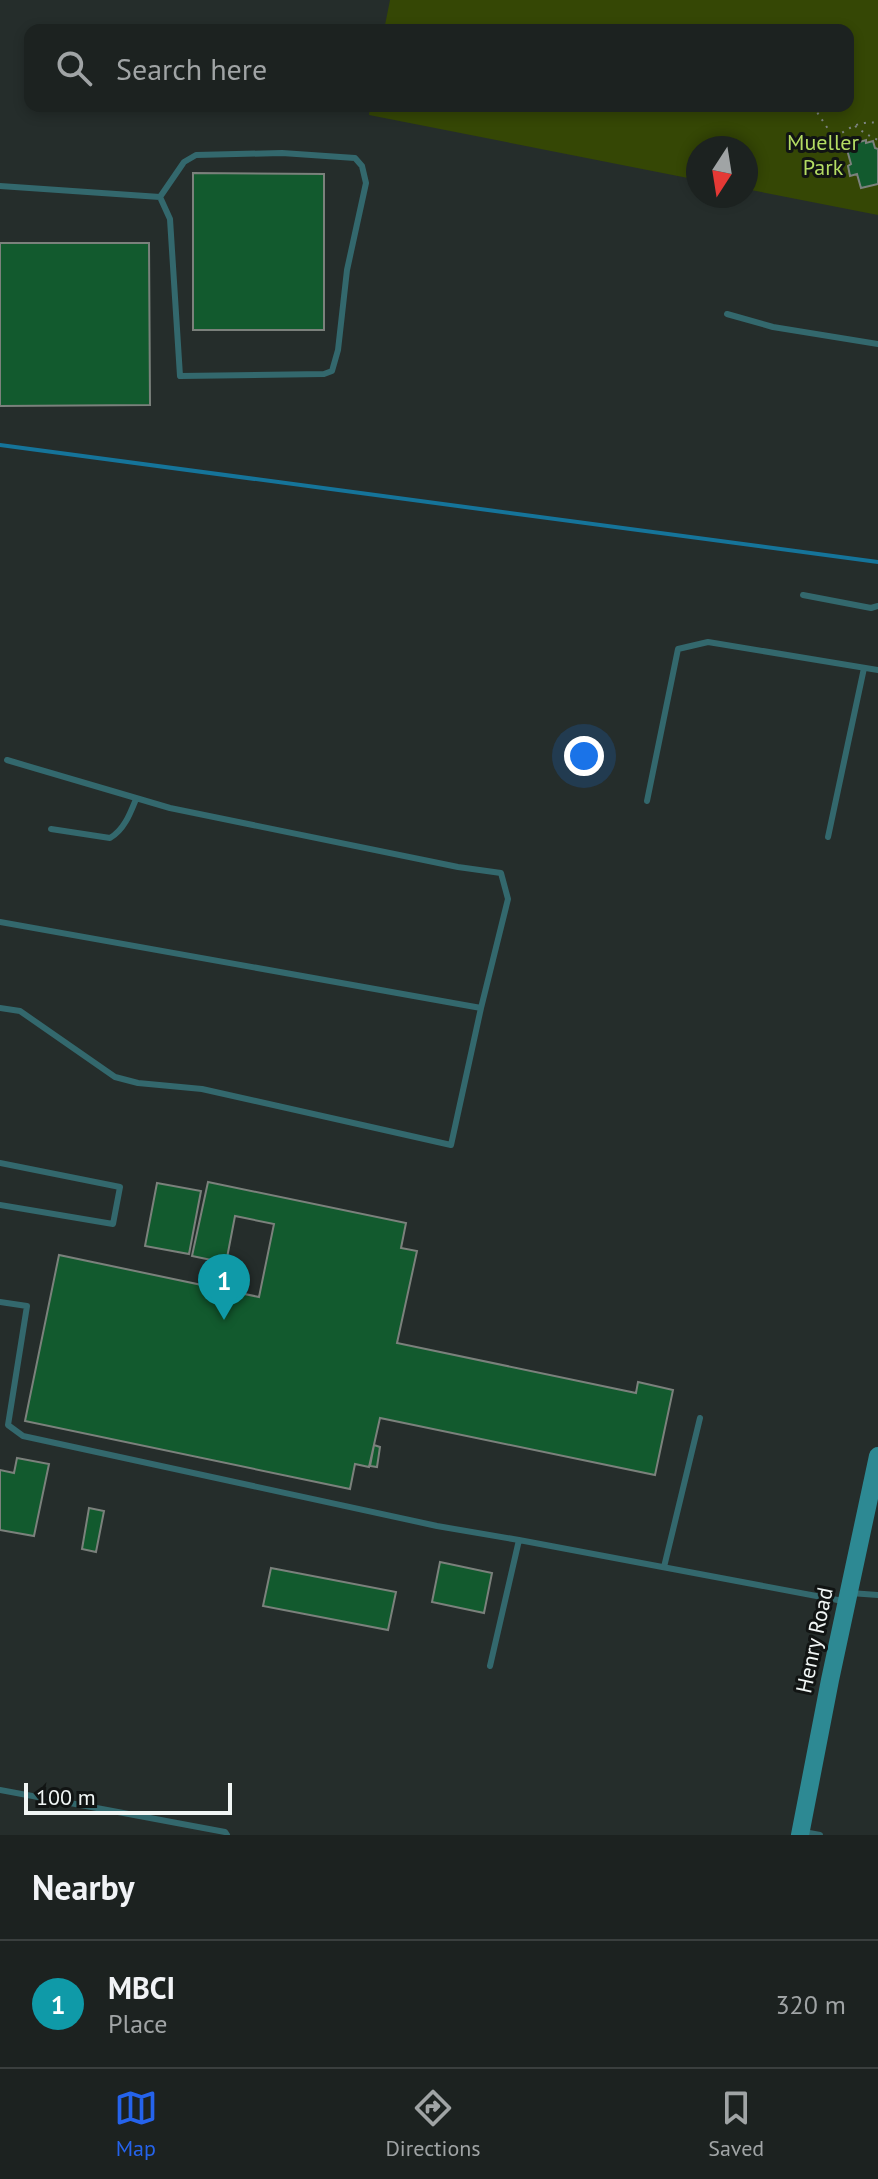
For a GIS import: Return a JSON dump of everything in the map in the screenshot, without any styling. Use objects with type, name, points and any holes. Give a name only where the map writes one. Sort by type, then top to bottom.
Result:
[{"type":"street","name":"Henry Road","points":[[807,1834],[848,1598],[878,1456]]},
{"type":"lane","points":[[282,153],[355,158],[362,166],[366,183],[347,270],[338,350],[332,371],[324,374],[180,376],[170,219],[160,197],[184,162],[196,155],[282,153]]},
{"type":"lane","points":[[0,186],[160,197]]},
{"type":"lane","points":[[727,314],[773,327],[878,344]]},
{"type":"lane","points":[[803,595],[871,608],[878,606]]},
{"type":"lane","points":[[647,801],[678,649],[708,642],[878,670]]},
{"type":"lane","points":[[828,837],[864,668]]},
{"type":"lane","points":[[0,1008],[20,1011],[115,1077],[138,1083],[202,1089],[451,1145],[508,899],[501,873],[200,815],[7,760]]},
{"type":"lane","points":[[51,829],[110,838],[118,833],[136,799]]},
{"type":"lane","points":[[0,922],[481,1008]]},
{"type":"lane","points":[[0,1163],[120,1187],[113,1224],[0,1205]]},
{"type":"lane","points":[[0,1302],[27,1306],[8,1425],[23,1436],[437,1526],[848,1598],[878,1595]]},
{"type":"lane","points":[[664,1567],[700,1418]]},
{"type":"lane","points":[[490,1666],[519,1540]]},
{"type":"lane","points":[[0,1790],[225,1832],[227,1835]]},
{"type":"path","points":[[817,112],[834,138],[854,125],[868,121],[878,123]]},
{"type":"path","points":[[854,125],[878,140]]},
{"type":"green space","name":"Mueller Park","points":[[390,0],[878,0],[878,215],[758,191],[758,136],[686,136],[686,178],[369,115],[369,112],[854,112],[854,24],[385,24]]},
{"type":"building","points":[[866,140],[866,143],[873,141],[878,149],[878,184],[861,188],[857,174],[850,176],[848,166],[851,164],[846,146]]},
{"type":"building","points":[[193,173],[324,174],[324,330],[193,330]]},
{"type":"building","points":[[0,243],[149,243],[150,405],[0,406]]},
{"type":"building","points":[[208,1182],[406,1223],[401,1248],[417,1251],[397,1343],[636,1393],[638,1382],[673,1390],[655,1475],[380,1418],[369,1467],[355,1464],[350,1489],[25,1421],[59,1255],[259,1297],[274,1224],[235,1216],[226,1263],[192,1256]]},
{"type":"building","points":[[157,1183],[201,1191],[189,1254],[145,1246]]},
{"type":"building","points":[[374,1445],[380,1447],[377,1467],[370,1466]]},
{"type":"building","points":[[17,1458],[49,1464],[34,1536],[0,1530],[0,1470],[14,1473]]},
{"type":"building","points":[[89,1508],[104,1511],[96,1552],[82,1549]]},
{"type":"building","points":[[440,1562],[492,1573],[484,1613],[432,1602]]},
{"type":"building","points":[[271,1568],[396,1592],[388,1630],[263,1606]]},
{"type":"waterway","points":[[0,445],[878,562]]},
{"type":"place","name":"MBCI","points":[[224,1320]]}]
